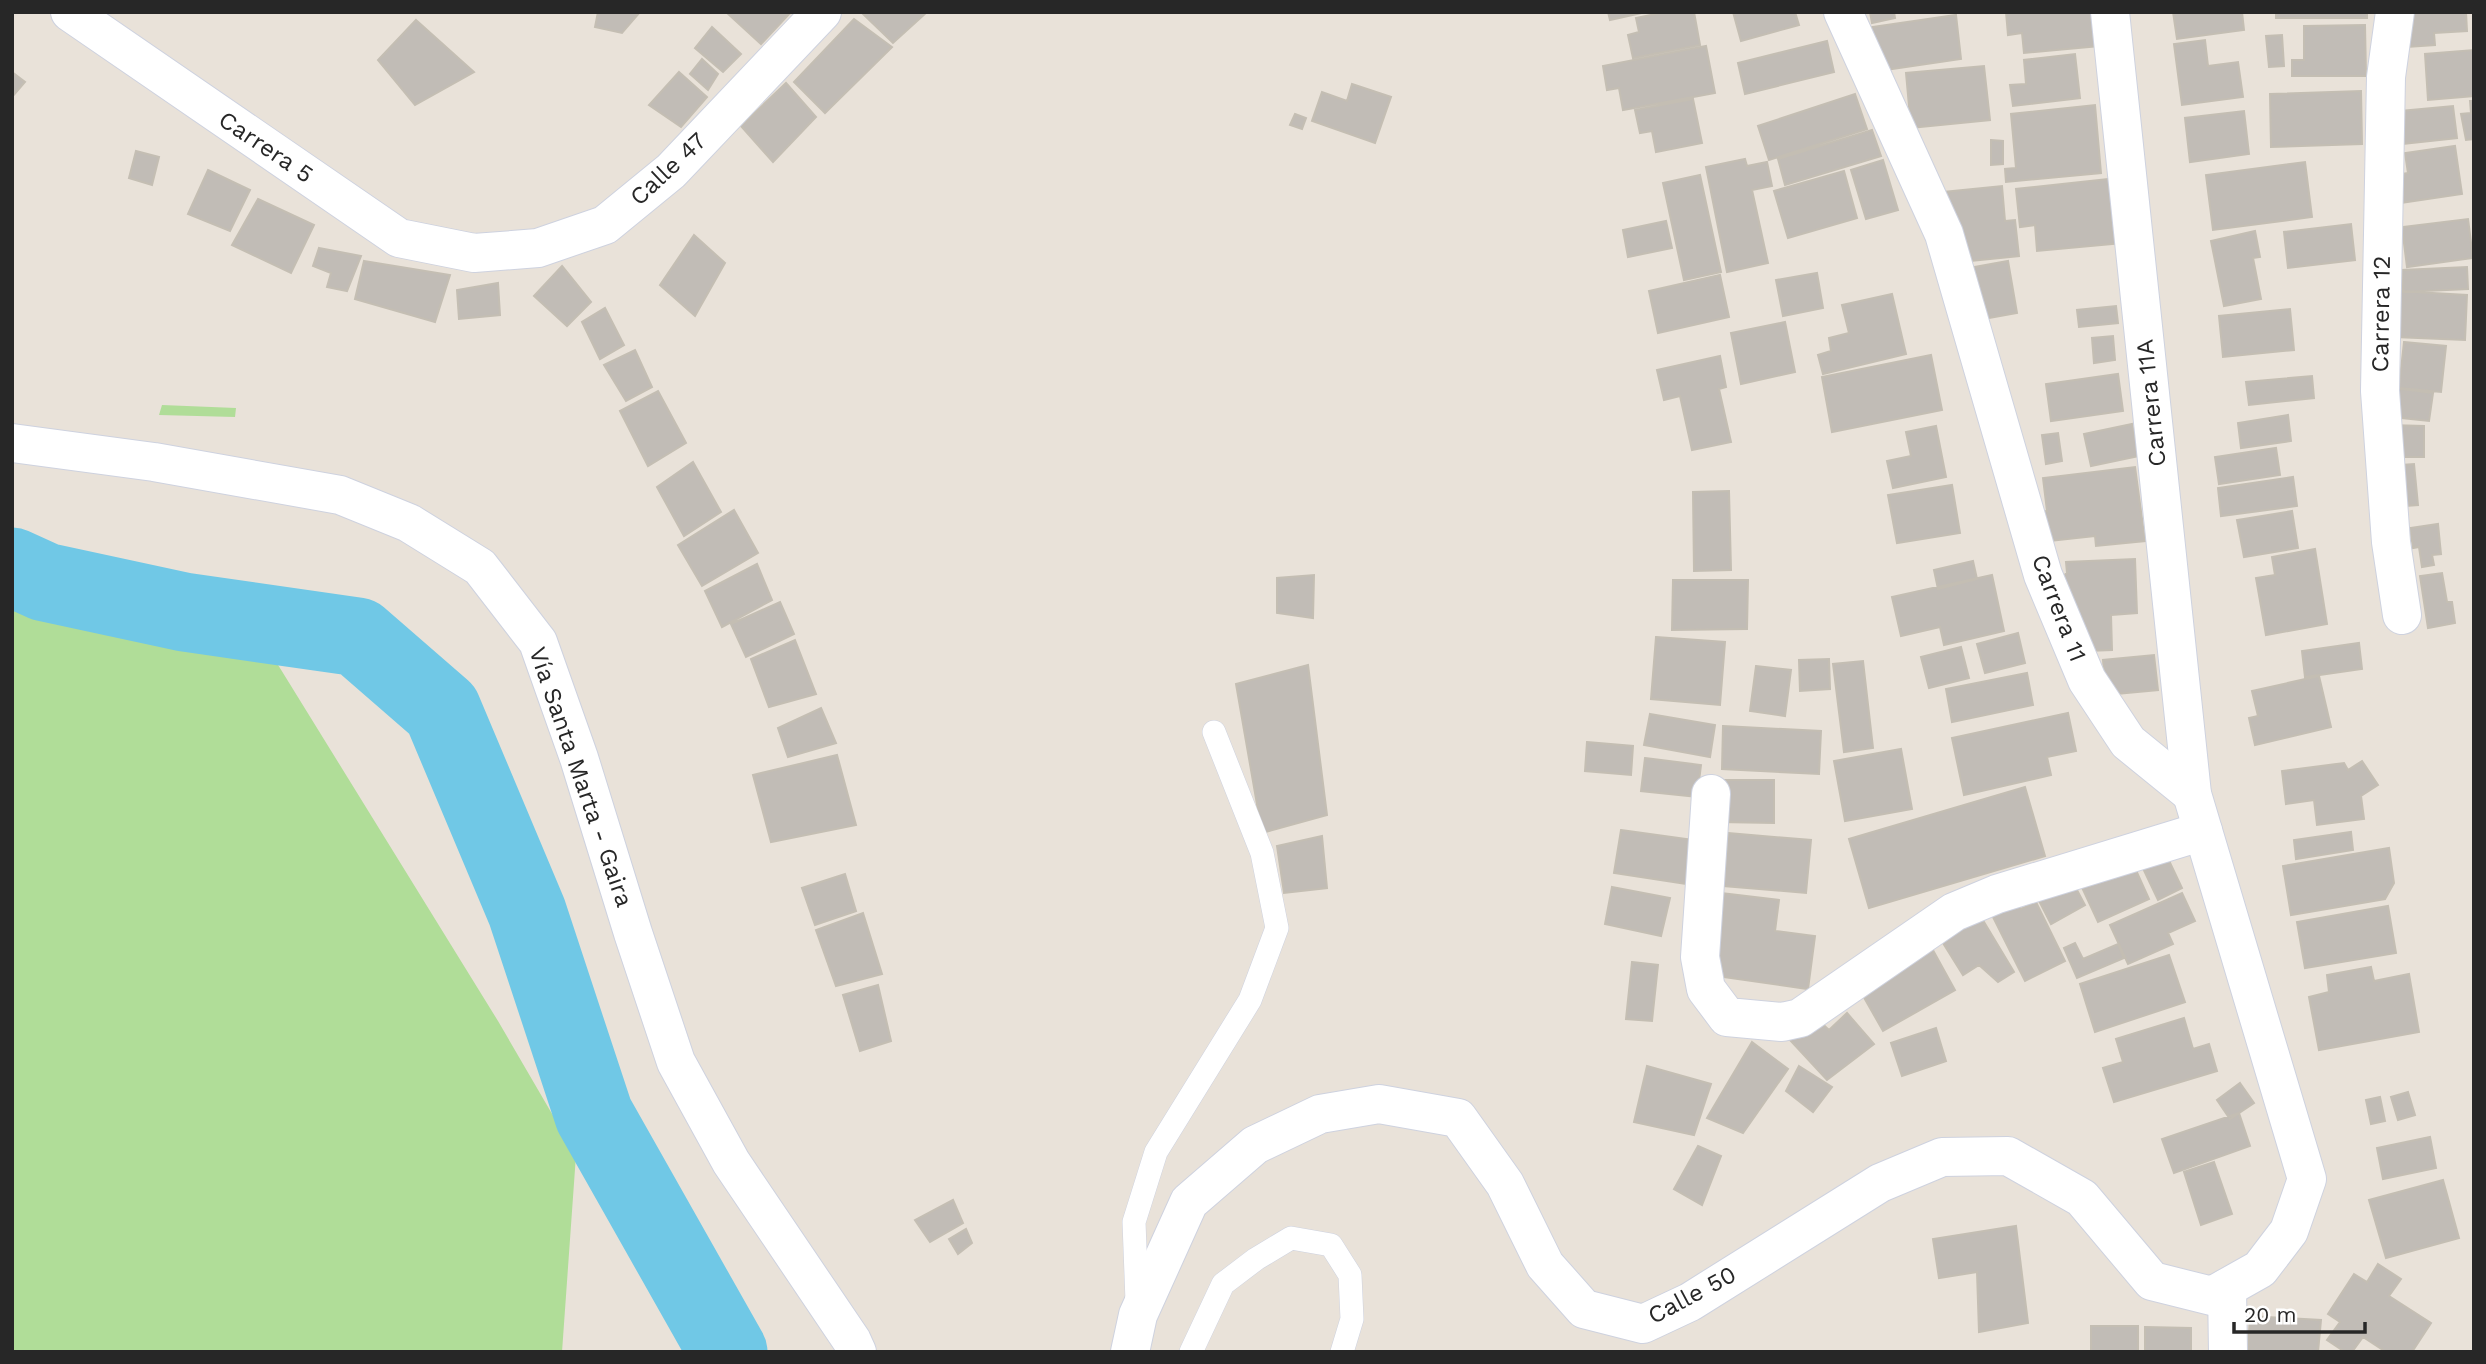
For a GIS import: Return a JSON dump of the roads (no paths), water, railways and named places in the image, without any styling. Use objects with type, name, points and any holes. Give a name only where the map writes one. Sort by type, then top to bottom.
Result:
[{"type":"street","name":"Carrera 5","points":[[70,12],[399,237],[474,253]]},
{"type":"street","name":"Calle 47","points":[[474,253],[538,248],[605,225],[671,171],[822,12]]},
{"type":"street","name":"Carrera 11","points":[[1843,12],[1944,234],[2043,575],[2087,680],[2128,742],[2192,794]]},
{"type":"street","name":"Carrera 11A","points":[[2109,12],[2192,794]]},
{"type":"street","name":"Carrera 12","points":[[2395,12],[2386,77],[2380,391],[2390,542],[2402,615]]},
{"type":"street","name":"Vía Santa Marta - Gaira","points":[[12,443],[154,462],[340,495],[409,523],[480,567],[538,642],[579,758],[632,933],[676,1062],[731,1162],[857,1352]]},
{"type":"street","points":[[1711,794],[1700,957],[1706,989],[1727,1017],[1782,1022],[1800,1018],[1954,912],[1997,894],[2203,831],[2192,794]]},
{"type":"street","name":"Calle 50","points":[[1130,1352],[1138,1315],[1189,1202],[1255,1145],[1320,1114],[1379,1104],[1458,1118],[1505,1184],[1545,1265],[1584,1309],[1643,1324],[1690,1302],[1880,1183],[1942,1157],[2008,1156],[2082,1198],[2152,1282],[2212,1296],[2260,1269],[2288,1231],[2307,1179],[2203,831]]},
{"type":"street","points":[[2227,1288],[2228,1352]]},
{"type":"lane","points":[[1138,1315],[1134,1222],[1156,1152],[1250,1000],[1277,928],[1262,853],[1214,732]]},
{"type":"lane","points":[[1191,1352],[1223,1284],[1256,1259],[1291,1238],[1331,1245],[1350,1275],[1352,1319],[1342,1352]]},
{"type":"waterway","points":[[12,567],[45,582],[184,612],[358,637],[442,710],[527,912],[594,1115],[728,1352]]}]
